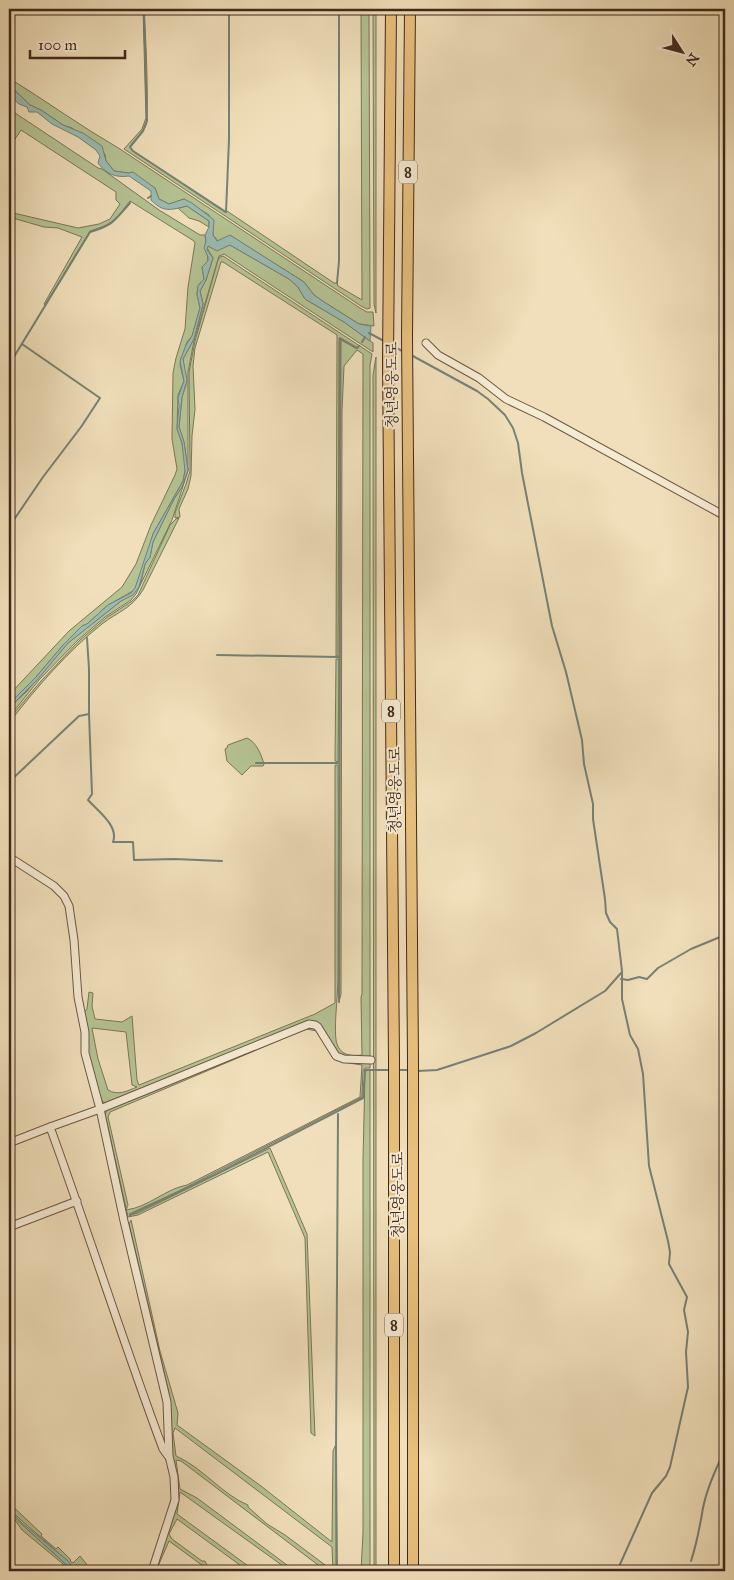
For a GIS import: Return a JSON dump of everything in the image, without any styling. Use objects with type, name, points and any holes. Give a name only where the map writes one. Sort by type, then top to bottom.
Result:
[{"type":"highway","name":"청년영웅도로","points":[[390,9],[388,361],[394,1061],[394,1571]]},
{"type":"highway","name":"청년영웅도로","points":[[410,9],[406,336],[413,1061],[413,1571]]},
{"type":"street","points":[[426,343],[432,351],[479,378],[506,399],[544,417],[725,516]]},
{"type":"street","points":[[9,857],[54,886],[64,896],[69,906],[74,940],[78,997],[85,1032],[85,1052],[100,1109],[124,1221],[167,1402],[169,1456],[174,1477],[175,1500],[152,1571]]},
{"type":"street","points":[[9,1143],[100,1109],[309,1024],[318,1027],[336,1056],[344,1059],[371,1060]]},
{"type":"street","points":[[50,1127],[130,1363],[163,1449],[169,1456]]},
{"type":"street","points":[[9,1227],[77,1202]]},
{"type":"green space","points":[[143,9],[146,48],[147,118],[145,128],[130,147],[133,151],[362,300],[361,9],[369,9],[370,308],[367,309],[361,306],[124,149],[142,129],[146,118]]},
{"type":"green space","points":[[373,9],[376,9],[376,313],[374,304]]},
{"type":"green space","points":[[9,78],[360,308],[367,312],[373,312],[374,326],[359,324],[324,302],[314,295],[304,282],[231,236],[218,241],[213,235],[209,215],[184,199],[169,204],[159,199],[155,188],[128,173],[114,171],[106,161],[105,154],[72,128],[63,125],[30,105],[9,85]]},
{"type":"green space","points":[[9,109],[102,169],[159,210],[200,235],[205,235],[208,261],[202,267],[204,279],[198,286],[197,294],[200,308],[192,336],[187,342],[180,365],[184,381],[178,395],[177,429],[186,465],[183,481],[153,534],[138,586],[133,591],[108,605],[87,624],[82,626],[9,704],[9,695],[69,631],[122,587],[136,564],[151,525],[175,475],[177,469],[172,439],[173,373],[185,329],[188,287],[195,243],[130,201],[113,220],[104,226],[90,231],[45,305],[82,237],[58,228],[44,227],[9,217],[9,212],[78,228],[99,224],[110,219],[120,204],[116,200],[116,192],[21,130],[9,148],[14,129],[9,128]]},
{"type":"green space","points":[[187,206],[209,221],[209,227],[189,218],[178,208]]},
{"type":"green space","points":[[230,245],[289,279],[298,287],[305,299],[344,322],[373,343],[373,352],[224,254],[219,256],[194,341],[188,372],[188,470],[184,442],[179,427],[182,397],[186,385],[183,359],[194,339],[203,304],[200,291],[206,280],[213,258],[207,248],[208,246],[217,249]]},
{"type":"green space","points":[[223,256],[359,346],[357,348],[339,338],[338,656],[336,656],[337,335],[223,262],[221,262],[195,348],[193,366],[195,409],[191,476],[188,489],[179,509],[180,517],[175,518],[175,513],[190,471],[189,372],[195,341],[220,257]]},
{"type":"green space","points":[[341,340],[357,349],[359,346],[372,354],[370,365],[370,1059],[340,1055],[316,1023],[104,1103],[94,1084],[86,1048],[83,1014],[87,1009],[89,992],[93,993],[92,1006],[95,1019],[122,1022],[132,1016],[139,1085],[315,1014],[335,1003],[335,765],[338,765],[338,979],[336,1039],[339,1048],[344,1053],[362,1055],[363,354],[357,350],[344,366],[342,411],[341,994],[339,1002]],"holes":[[[92,1028],[126,1032],[132,1085],[137,1087],[115,1093],[108,1090],[98,1059]]]},
{"type":"green space","points":[[376,357],[376,1571],[374,1571],[373,375]]},
{"type":"green space","points":[[188,470],[172,520],[136,594],[131,600],[105,617],[78,640],[39,680],[9,717],[9,708],[27,691],[68,643],[121,601],[132,595],[141,582],[153,542],[182,487]]},
{"type":"green space","points":[[179,518],[143,590],[129,606],[102,624],[64,658],[9,723],[9,719],[41,681],[79,641],[106,618],[138,595],[170,525]]},
{"type":"green space","points":[[336,659],[339,659],[338,762],[335,761]]},
{"type":"green space","points":[[247,738],[258,749],[264,765],[251,766],[242,775],[227,761],[225,749],[228,745]]},
{"type":"green space","points":[[310,1027],[317,1029],[335,1057],[317,1031],[306,1029],[110,1112],[108,1117],[128,1205],[126,1209],[105,1114],[108,1108]]},
{"type":"green space","points":[[335,1057],[370,1061],[370,1068],[365,1068],[363,1071],[362,1097],[179,1191],[129,1214],[138,1213],[270,1148],[307,1234],[315,1436],[311,1433],[305,1238],[268,1152],[138,1215],[128,1217],[126,1210],[187,1185],[360,1097],[362,1065],[344,1062]]},
{"type":"green space","points":[[370,1070],[370,1571],[361,1571],[363,1533],[363,1160],[365,1071]]},
{"type":"green space","points":[[131,1220],[160,1351],[178,1413],[177,1425],[261,1486],[332,1542],[333,1451],[336,1444],[336,1571],[333,1571],[322,1568],[181,1461],[176,1460],[180,1489],[197,1498],[295,1571],[290,1571],[180,1492],[177,1514],[255,1571],[248,1571],[177,1519],[169,1534],[172,1539],[202,1561],[205,1561],[215,1571],[210,1571],[169,1541],[156,1571],[153,1571],[175,1506],[169,1393],[129,1224]],"holes":[[[175,1428],[332,1547],[333,1571],[267,1524],[248,1505],[230,1495],[195,1467],[176,1456],[173,1433]]]},
{"type":"green space","points":[[9,1503],[42,1534],[41,1536],[56,1549],[58,1547],[71,1562],[73,1563],[80,1556],[92,1571],[77,1571],[9,1509]]},
{"type":"green space","points":[[9,1512],[73,1571],[64,1571],[63,1564],[22,1530],[9,1515]]},
{"type":"water","points":[[9,85],[30,105],[63,125],[83,133],[102,146],[106,161],[114,171],[133,172],[155,188],[159,199],[169,204],[184,199],[192,203],[214,220],[213,235],[217,241],[230,235],[304,282],[314,295],[324,302],[359,324],[371,326],[370,341],[344,322],[305,299],[298,287],[289,279],[230,245],[217,251],[208,246],[207,250],[213,258],[206,280],[200,291],[203,304],[194,339],[183,359],[187,380],[182,397],[179,427],[184,442],[188,470],[182,487],[153,542],[150,557],[145,564],[139,587],[133,595],[121,601],[68,643],[38,679],[9,708],[9,704],[82,626],[87,624],[108,605],[131,593],[135,588],[153,534],[183,481],[185,471],[182,443],[177,429],[178,398],[184,381],[180,361],[186,345],[192,336],[200,308],[197,294],[198,286],[204,279],[202,267],[208,261],[204,248],[209,221],[187,206],[164,209],[151,200],[151,191],[129,176],[116,176],[108,172],[98,163],[100,156],[96,150],[78,137],[52,124],[37,112],[29,112],[27,107],[19,104],[9,95]]},
{"type":"water","points":[[9,1509],[22,1523],[67,1560],[77,1571],[73,1571],[9,1512]]},
{"type":"waterway","points":[[144,9],[147,121],[143,131],[130,147],[133,151],[226,212],[229,139],[229,9]]},
{"type":"waterway","points":[[337,283],[339,261],[339,9]]},
{"type":"waterway","points":[[9,365],[90,232],[104,227],[113,221],[130,203]]},
{"type":"waterway","points":[[369,333],[384,341]]},
{"type":"waterway","points":[[362,342],[365,337]]},
{"type":"waterway","points":[[339,1002],[340,338],[357,348],[359,346]]},
{"type":"waterway","points":[[9,527],[100,398],[22,344]]},
{"type":"waterway","points":[[393,346],[404,352]]},
{"type":"waterway","points":[[411,355],[488,399],[505,415],[513,428],[518,443],[522,473],[552,626],[566,672],[582,740],[584,764],[593,804],[593,819],[606,913],[610,922],[617,929],[622,971],[622,999],[630,1035],[638,1049],[643,1074],[649,1166],[668,1241],[670,1252],[669,1264],[687,1297],[684,1310],[688,1332],[686,1352],[688,1387],[670,1467],[666,1476],[652,1493],[617,1571]]},
{"type":"waterway","points":[[9,782],[79,716],[89,714],[87,638]]},
{"type":"waterway","points":[[217,655],[339,657]]},
{"type":"waterway","points":[[89,714],[92,794],[88,800],[102,814],[113,830],[113,842],[133,842],[134,860],[222,861]]},
{"type":"waterway","points":[[256,763],[338,763]]},
{"type":"waterway","points":[[621,979],[628,980],[639,977],[647,979],[658,968],[691,949],[725,935]]},
{"type":"waterway","points":[[418,1071],[437,1070],[511,1046],[605,991],[621,973]]},
{"type":"waterway","points":[[130,1215],[214,1175],[363,1098],[365,1070],[390,1070]]},
{"type":"waterway","points":[[398,1070],[410,1070]]},
{"type":"waterway","points":[[337,1571],[338,1114]]},
{"type":"waterway","points":[[691,1561],[707,1493],[725,1450]]},
{"type":"waterway","points":[[681,1571],[687,1568],[700,1571]]}]
